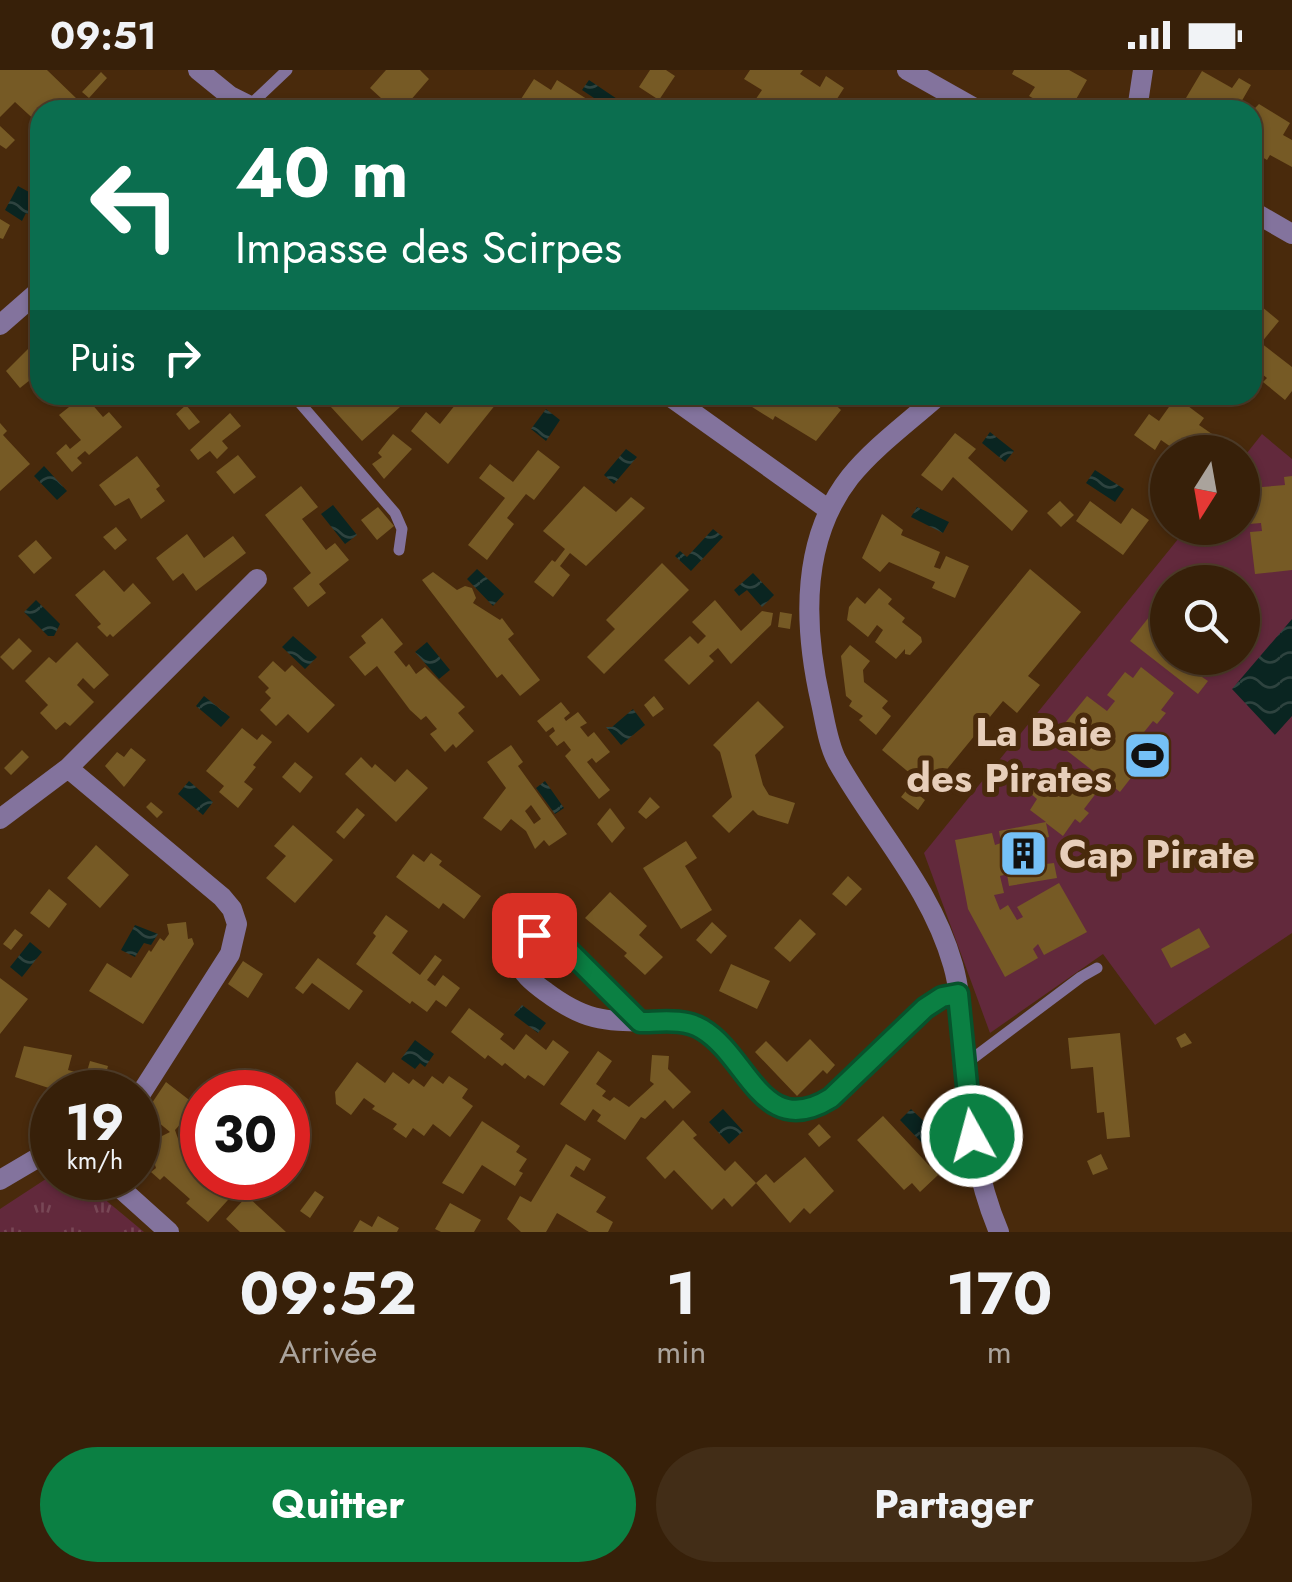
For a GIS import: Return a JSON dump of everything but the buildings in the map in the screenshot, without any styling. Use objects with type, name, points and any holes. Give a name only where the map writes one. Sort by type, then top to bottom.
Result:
[{"type":"street","points":[[198,70],[236,100]]},
{"type":"street","points":[[906,70],[960,100]]},
{"type":"street","points":[[1139,100],[1144,70]]},
{"type":"street","points":[[1262,217],[1292,234]]},
{"type":"street","points":[[0,325],[30,299]]},
{"type":"street","points":[[682,405],[829,510]]},
{"type":"street","points":[[928,405],[850,476],[829,510],[814,560],[807,612],[810,654],[835,757],[929,906],[954,967],[981,1184],[1000,1232]]},
{"type":"street","points":[[0,819],[68,768],[257,579]]},
{"type":"street","points":[[68,768],[222,897],[237,924],[230,954],[156,1070]]},
{"type":"street","points":[[640,1022],[553,935],[534,935],[517,958],[521,971],[534,984],[574,1013],[598,1020],[640,1022],[686,1022],[705,1030],[774,1104],[792,1112],[813,1109],[831,1098],[925,1008],[942,997],[958,994]]},
{"type":"street","points":[[0,1180],[30,1164]]},
{"type":"street","points":[[134,1200],[170,1232]]},
{"type":"lane","points":[[256,100],[287,70]]},
{"type":"lane","points":[[302,405],[395,513],[402,529],[399,550]]},
{"type":"lane","points":[[964,1066],[1097,968]]},
{"type":"green space","name":"La Baie des Pirates","points":[[1262,434],[1292,459],[1292,933],[1155,1025],[1103,954],[990,1033],[924,853],[1150,574],[1150,675],[1260,675],[1260,565],[1157,565],[1173,545],[1260,545],[1260,437]]},
{"type":"green space","points":[[30,1189],[30,1200],[105,1200],[144,1232],[0,1232],[0,1209]]},
{"type":"water","points":[[589,80],[619,100],[597,100],[582,90]]},
{"type":"water","points":[[18,186],[30,193],[30,215],[26,213],[22,221],[5,210]]},
{"type":"water","points":[[546,409],[560,420],[546,441],[531,429]]},
{"type":"water","points":[[990,432],[1014,451],[1005,462],[982,443]]},
{"type":"water","points":[[626,449],[637,457],[614,484],[604,475]]},
{"type":"water","points":[[44,466],[67,491],[57,500],[34,476]]},
{"type":"water","points":[[1095,470],[1124,489],[1115,502],[1086,483]]},
{"type":"water","points":[[333,505],[357,535],[345,544],[321,514]]},
{"type":"water","points":[[917,507],[949,522],[943,533],[911,517]]},
{"type":"water","points":[[713,529],[723,537],[691,571],[675,556],[680,551],[687,557]]},
{"type":"water","points":[[477,569],[504,594],[493,606],[467,579]]},
{"type":"water","points":[[753,573],[774,595],[762,607],[747,590],[739,596],[734,590]]},
{"type":"water","points":[[36,600],[60,624],[54,636],[48,636],[24,612]]},
{"type":"water","points":[[1292,619],[1292,716],[1275,735],[1232,689],[1244,675],[1260,675],[1260,656]]},
{"type":"water","points":[[293,636],[317,657],[305,669],[282,647]]},
{"type":"water","points":[[427,642],[450,670],[439,679],[415,652]]},
{"type":"water","points":[[204,696],[230,717],[221,727],[196,706]]},
{"type":"water","points":[[633,709],[645,725],[621,745],[606,727],[612,727]]},
{"type":"water","points":[[189,781],[213,802],[203,815],[178,794]]},
{"type":"water","points":[[545,781],[564,808],[555,814],[536,788]]},
{"type":"water","points":[[135,925],[158,934],[151,945],[144,943],[135,957],[121,950]]},
{"type":"water","points":[[30,942],[42,952],[22,977],[10,967]]},
{"type":"water","points":[[522,1005],[546,1023],[538,1033],[514,1015]]},
{"type":"water","points":[[415,1040],[434,1054],[425,1067],[420,1063],[415,1069],[401,1059]]},
{"type":"water","points":[[723,1109],[743,1131],[729,1144],[709,1122]]},
{"type":"water","points":[[911,1109],[935,1132],[923,1144],[900,1120]]},
{"type":"place","name":"La Baie des Pirates","points":[[1147,755]]},
{"type":"place","name":"Cap Pirate","points":[[1024,854]]},
{"type":"route","points":[[534,935],[553,935],[640,1022],[686,1022],[705,1030],[774,1104],[792,1112],[813,1109],[831,1098],[925,1008],[942,997],[958,994],[972,1136]]}]
